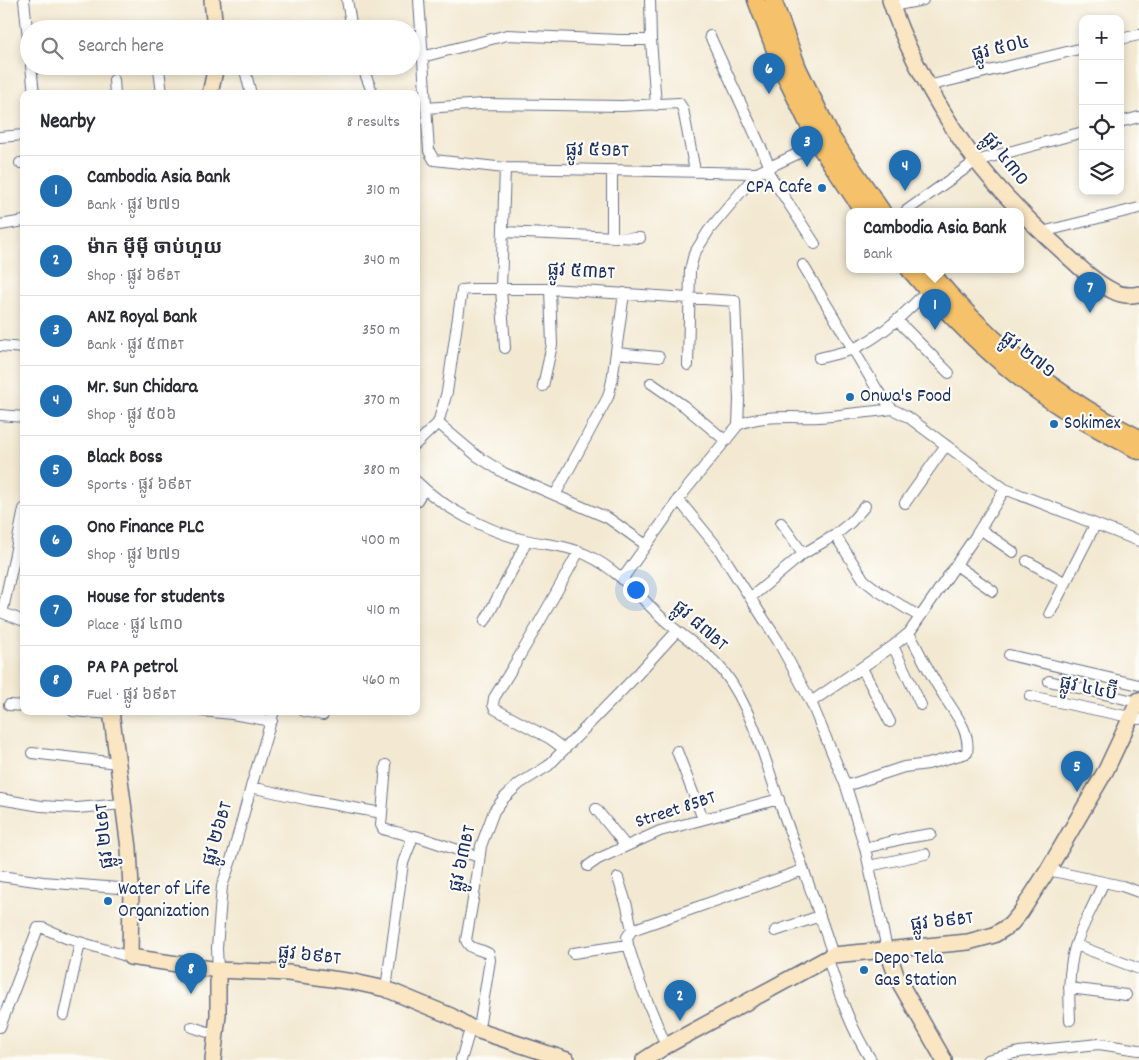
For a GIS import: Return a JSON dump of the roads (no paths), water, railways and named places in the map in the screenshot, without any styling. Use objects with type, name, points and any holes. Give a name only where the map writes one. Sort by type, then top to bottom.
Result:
[{"type":"main road","points":[[756,0],[784,74],[818,144],[861,208]]},
{"type":"main road","points":[[773,0],[798,68],[832,138],[880,208]]},
{"type":"main road","name":"ផ្លូវ ២៧១","points":[[912,273],[927,291],[990,354],[1066,411],[1139,451]]},
{"type":"main road","name":"ផ្លូវ ២៧១","points":[[932,273],[998,343],[1052,385],[1119,428],[1139,438]]},
{"type":"street","points":[[24,0],[26,20]]},
{"type":"street","points":[[212,0],[214,20]]},
{"type":"street","points":[[347,0],[350,20]]},
{"type":"street","points":[[419,0],[426,108],[483,104],[622,106],[679,103],[695,171]]},
{"type":"street","points":[[650,0],[650,40],[656,105]]},
{"type":"street","points":[[891,3],[923,0]]},
{"type":"street","name":"ផ្លូវ ៤៣០","points":[[891,3],[909,47],[950,125],[976,161],[1018,208]]},
{"type":"street","points":[[422,57],[507,35],[650,40]]},
{"type":"street","points":[[1124,38],[1139,35]]},
{"type":"street","points":[[710,36],[764,169],[815,244]]},
{"type":"street","name":"ផ្លូវ ៥០៤","points":[[928,86],[1079,49]]},
{"type":"street","points":[[32,75],[34,90]]},
{"type":"street","points":[[160,75],[162,90]]},
{"type":"street","points":[[211,90],[214,75]]},
{"type":"street","points":[[246,75],[250,90]]},
{"type":"street","points":[[366,75],[371,90]]},
{"type":"street","points":[[114,80],[115,90]]},
{"type":"street","name":"ផ្លូវ ៥១BT","points":[[426,108],[429,151],[432,158],[437,161],[505,168],[695,171],[764,169]]},
{"type":"street","points":[[1124,121],[1139,118]]},
{"type":"street","points":[[910,208],[976,161],[1079,133]]},
{"type":"street","points":[[0,137],[20,135]]},
{"type":"street","points":[[688,364],[690,270],[694,254],[709,230],[764,169],[818,144]]},
{"type":"street","points":[[505,168],[501,288],[505,348]]},
{"type":"street","points":[[612,170],[612,237]]},
{"type":"street","points":[[1042,232],[1139,208]]},
{"type":"street","name":"ផ្លូវ ៤៣០","points":[[1024,214],[1081,268],[1112,291],[1127,295],[1139,294]]},
{"type":"street","points":[[0,225],[20,221]]},
{"type":"street","points":[[503,232],[640,238]]},
{"type":"street","points":[[803,265],[852,349],[878,391],[892,409],[908,417],[1006,489],[1139,541]]},
{"type":"street","name":"ផ្លូវ ៥៣BT","points":[[438,422],[447,392],[462,290],[501,288],[624,292],[735,301],[739,400],[738,425]]},
{"type":"street","points":[[543,386],[552,345],[550,289]]},
{"type":"street","points":[[819,358],[852,349],[876,336],[898,320],[927,291]]},
{"type":"street","points":[[555,495],[608,397],[612,381],[624,292]]},
{"type":"street","points":[[898,320],[949,373]]},
{"type":"street","points":[[0,346],[20,348]]},
{"type":"street","points":[[616,353],[659,357]]},
{"type":"street","points":[[651,383],[684,406],[726,441]]},
{"type":"street","points":[[623,578],[678,499],[738,425],[747,420],[766,418],[825,416],[892,409]]},
{"type":"street","points":[[0,415],[20,418]]},
{"type":"street","points":[[420,440],[438,422],[477,456],[497,468],[608,518],[646,545]]},
{"type":"street","points":[[904,503],[946,445]]},
{"type":"street","name":"ផ្លូវ ៨៧BT","points":[[420,485],[478,524],[524,540],[564,546],[597,560],[623,578],[660,616],[706,652],[729,680],[762,745],[778,798],[820,916],[840,997],[871,1060]]},
{"type":"street","points":[[420,496],[424,489]]},
{"type":"street","points":[[810,702],[862,668],[909,633],[1006,489]]},
{"type":"street","points":[[678,499],[718,548],[778,641],[810,702],[846,786],[865,848],[886,949],[897,978],[944,1060]]},
{"type":"street","points":[[750,598],[803,554],[835,535],[851,522],[865,506]]},
{"type":"street","points":[[781,524],[803,554]]},
{"type":"street","points":[[1050,613],[1095,525]]},
{"type":"street","points":[[20,528],[2,609],[3,613],[20,619]]},
{"type":"street","points":[[980,529],[1013,552]]},
{"type":"street","points":[[835,535],[864,580],[920,617]]},
{"type":"street","points":[[485,621],[517,561],[524,546],[524,540]]},
{"type":"street","points":[[564,749],[549,738],[495,709],[493,705],[494,698],[538,627],[560,583],[579,551]]},
{"type":"street","points":[[1027,561],[1066,583]]},
{"type":"street","points":[[956,565],[993,591]]},
{"type":"street","name":"ផ្លូវ ៦៣BT","points":[[462,1060],[469,1033],[480,1022],[490,960],[489,954],[468,946],[466,940],[478,877],[481,846],[491,818],[500,804],[519,784],[548,766],[677,631]]},
{"type":"street","points":[[846,786],[904,767],[928,764],[967,753],[968,747],[962,723],[956,711],[943,696],[909,633]]},
{"type":"street","points":[[893,646],[921,705]]},
{"type":"street","points":[[1009,655],[1139,685]]},
{"type":"street","points":[[862,668],[890,722]]},
{"type":"street","points":[[1049,680],[1139,701]]},
{"type":"street","name":"ផ្លូវ ៤៤ប៊ី","points":[[1030,696],[1135,718]]},
{"type":"street","name":"ផ្លូវ ៦៩BT","points":[[644,1060],[666,1046],[830,957],[886,949],[968,942],[994,935],[1010,925],[1021,912],[1048,870],[1106,770],[1135,718],[1139,701]]},
{"type":"street","points":[[8,705],[20,706]]},
{"type":"street","name":"ផ្លូវ ២៤BT","points":[[111,715],[129,848],[131,889],[130,957]]},
{"type":"street","points":[[252,715],[273,716]]},
{"type":"street","name":"ផ្លូវ ២៦BT","points":[[218,970],[217,948],[222,886],[273,716]]},
{"type":"street","points":[[677,752],[703,819]]},
{"type":"street","points":[[32,753],[117,763]]},
{"type":"street","points":[[386,765],[381,825],[383,829],[407,835],[410,838]]},
{"type":"street","points":[[251,787],[382,813]]},
{"type":"street","name":"Street 85BT","points":[[588,866],[598,858],[660,831],[778,798]]},
{"type":"street","points":[[0,799],[41,806],[68,808],[123,804]]},
{"type":"street","points":[[596,809],[626,846]]},
{"type":"street","points":[[865,848],[931,834]]},
{"type":"street","points":[[410,838],[415,836],[479,857]]},
{"type":"street","points":[[386,989],[403,864],[411,842],[410,838]]},
{"type":"street","points":[[869,866],[924,854]]},
{"type":"street","points":[[666,1046],[642,986],[628,944],[627,937],[632,930],[803,870]]},
{"type":"street","points":[[1048,870],[1122,886],[1139,892]]},
{"type":"street","points":[[0,876],[43,882],[131,889]]},
{"type":"street","points":[[618,878],[632,930]]},
{"type":"street","points":[[1070,1020],[1070,970],[1076,945],[1104,882]]},
{"type":"street","points":[[775,931],[820,916]]},
{"type":"street","name":"ផ្លូវ ៦៩BT","points":[[0,1028],[38,928],[44,928],[80,943],[130,957],[218,970],[288,973],[354,982],[386,989],[451,1016],[473,1029],[567,1060]]},
{"type":"street","points":[[64,1015],[80,943]]},
{"type":"street","points":[[573,953],[628,944]]},
{"type":"street","points":[[1076,945],[1139,969]]},
{"type":"street","points":[[213,1060],[217,1036],[218,970]]},
{"type":"street","points":[[1069,988],[1126,995]]},
{"type":"street","points":[[192,1027],[217,1036]]},
{"type":"street","points":[[987,1060],[1019,1052],[1099,1044],[1139,1050]]},
{"type":"place","name":"Ono Finance PLC","points":[[769,94]]},
{"type":"place","name":"ANZ Royal Bank","points":[[807,167]]},
{"type":"place","name":"CPA Cafe","points":[[822,188]]},
{"type":"place","name":"Mr. Sun Chidara","points":[[905,191]]},
{"type":"place","name":"House for students","points":[[1090,313]]},
{"type":"place","name":"Cambodia Asia Bank","points":[[935,330]]},
{"type":"place","name":"Onwa's Food","points":[[850,397]]},
{"type":"place","name":"Sokimex","points":[[1054,424]]},
{"type":"place","name":"Black Boss","points":[[1077,792]]},
{"type":"place","name":"Water of Life Organization","points":[[108,901]]},
{"type":"place","name":"Depo Tela Gas Station","points":[[864,970]]},
{"type":"place","name":"PA PA petrol","points":[[191,994]]},
{"type":"place","name":"ម៉ាក ម៉ីម៉ី ចាប់ហួយ","points":[[680,1021]]}]
